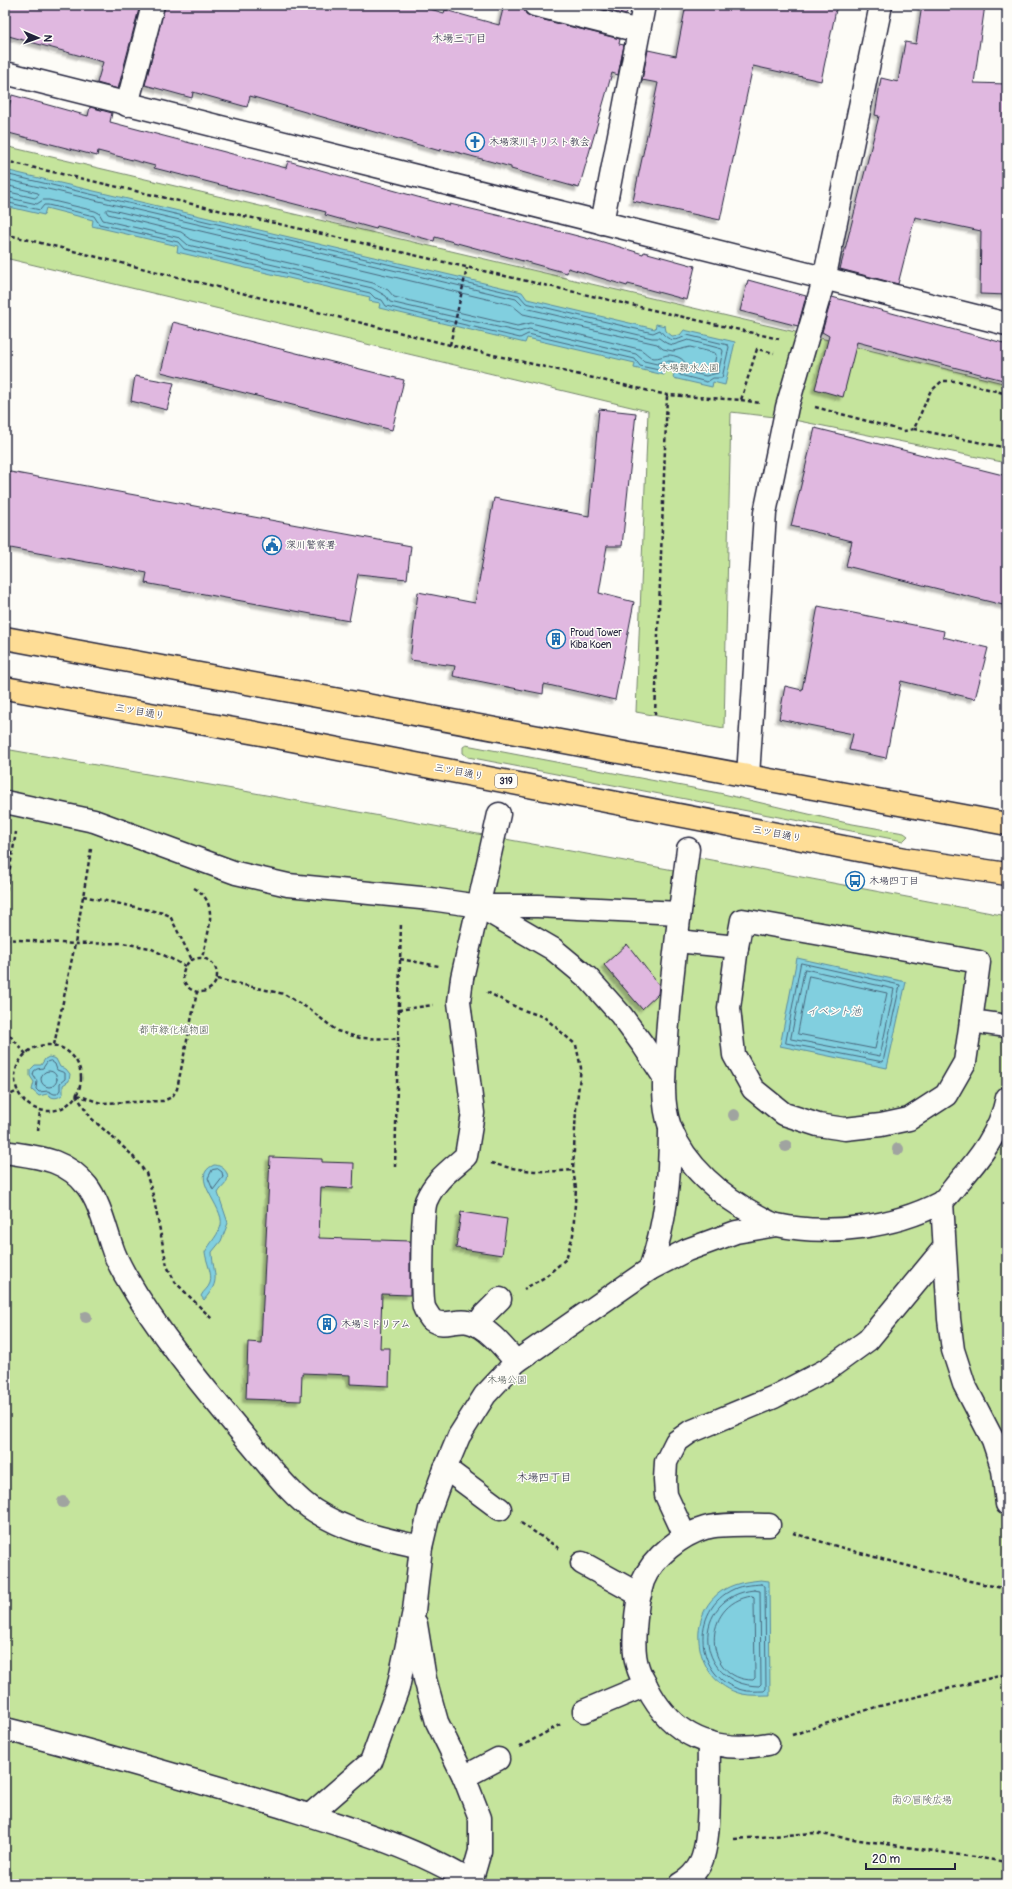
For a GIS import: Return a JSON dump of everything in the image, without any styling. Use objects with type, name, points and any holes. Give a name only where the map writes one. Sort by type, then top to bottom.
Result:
[{"type":"main road","points":[[5,638],[1007,824]]},
{"type":"main road","name":"三ツ目通り","points":[[5,688],[261,734],[904,859],[1007,874]]},
{"type":"street","points":[[127,105],[153,5]]},
{"type":"street","points":[[535,5],[640,31]]},
{"type":"street","points":[[602,223],[644,5]]},
{"type":"street","points":[[748,776],[765,513],[789,400],[824,280],[881,5]]},
{"type":"street","points":[[5,73],[824,280],[1007,324]]},
{"type":"street","points":[[5,802],[94,820],[236,873],[280,884],[402,896],[479,906],[538,906],[679,913]]},
{"type":"street","points":[[499,814],[463,974],[459,1002],[473,1113],[466,1156],[438,1180],[425,1203],[423,1276],[424,1308],[433,1320],[446,1323],[467,1321],[477,1325],[495,1339],[516,1362]]},
{"type":"street","points":[[650,1269],[657,1247],[669,1187],[670,1126],[664,1077],[670,991],[688,849]]},
{"type":"street","points":[[479,906],[552,949],[588,978],[621,1015],[664,1077]]},
{"type":"street","points":[[742,920],[979,962],[971,1021],[965,1062],[946,1095],[909,1119],[881,1125],[845,1129],[818,1125],[784,1114],[753,1089],[734,1055],[729,1008],[742,920]]},
{"type":"street","points":[[676,941],[737,947]]},
{"type":"street","points":[[971,1021],[1007,1026]]},
{"type":"street","points":[[310,1815],[371,1762],[398,1688],[414,1610],[421,1547],[430,1508],[459,1436],[485,1395],[516,1362],[650,1269],[686,1250],[736,1232],[776,1225],[815,1229],[852,1229],[893,1221],[942,1202],[988,1147],[1004,1112],[1007,1098]]},
{"type":"street","points":[[670,1126],[682,1151],[699,1172],[741,1207],[776,1225]]},
{"type":"street","points":[[5,1152],[36,1155],[63,1165],[87,1186],[102,1214],[112,1249],[125,1275],[174,1351],[283,1482],[314,1510],[351,1530],[380,1539],[421,1547]]},
{"type":"street","points":[[942,1202],[949,1319],[953,1350],[964,1384],[993,1440],[1003,1470],[1007,1504]]},
{"type":"street","points":[[685,1536],[666,1495],[665,1488],[666,1462],[676,1442],[690,1432],[774,1397],[828,1369],[863,1344],[868,1340],[944,1248]]},
{"type":"street","points":[[477,1325],[484,1315],[500,1299]]},
{"type":"street","points":[[445,1468],[500,1509]]},
{"type":"street","points":[[768,1744],[745,1748],[719,1746],[697,1738],[671,1722],[654,1702],[638,1668],[634,1640],[636,1616],[643,1581],[659,1557],[685,1536],[706,1527],[769,1525]]},
{"type":"street","points":[[582,1564],[640,1595]]},
{"type":"street","points":[[5,1729],[64,1744],[310,1815],[415,1853],[473,1883],[480,1851],[480,1818],[464,1777],[438,1722],[425,1679],[414,1610]]},
{"type":"street","points":[[584,1710],[646,1685]]},
{"type":"street","points":[[680,1884],[687,1880],[701,1862],[708,1821],[709,1742]]},
{"type":"street","points":[[464,1777],[498,1759]]},
{"type":"path","points":[[5,162],[467,268],[803,352]]},
{"type":"path","points":[[5,234],[450,345],[667,395],[741,400],[757,349],[803,352]]},
{"type":"path","points":[[450,345],[467,268]]},
{"type":"path","points":[[914,429],[930,392],[942,381],[958,381],[1007,394]]},
{"type":"path","points":[[655,715],[667,395]]},
{"type":"path","points":[[789,400],[904,430],[914,429],[1007,448]]},
{"type":"path","points":[[10,831],[23,833]]},
{"type":"path","points":[[5,897],[16,832]]},
{"type":"path","points":[[83,848],[98,852]]},
{"type":"path","points":[[54,1045],[75,944],[91,850]]},
{"type":"path","points":[[190,886],[197,889],[207,899],[211,912],[202,958]]},
{"type":"path","points":[[83,896],[163,913],[170,916],[192,960]]},
{"type":"path","points":[[396,1167],[398,1010],[402,896]]},
{"type":"path","points":[[5,939],[75,944],[122,943],[150,948],[185,966]]},
{"type":"path","points":[[202,958],[209,960],[214,965],[217,972],[217,980],[210,990],[197,992],[186,986],[183,973],[185,966],[192,960],[202,958]]},
{"type":"path","points":[[400,959],[463,974],[520,1009],[544,1017],[576,1045],[580,1068],[573,1170],[576,1188],[573,1235],[566,1259],[545,1277],[519,1292],[500,1299]]},
{"type":"path","points":[[217,980],[284,994],[310,1008],[337,1031],[360,1038],[398,1039]]},
{"type":"path","points":[[76,1095],[101,1103],[156,1101],[172,1097],[176,1089],[197,992]]},
{"type":"path","points":[[398,1010],[459,1002]]},
{"type":"path","points":[[5,1030],[26,1054]]},
{"type":"path","points":[[54,1045],[65,1049],[73,1056],[78,1064],[81,1074],[81,1085],[70,1103],[51,1111],[31,1106],[18,1091],[16,1078],[18,1065],[26,1054],[40,1046],[54,1045]]},
{"type":"path","points":[[5,1097],[18,1091]]},
{"type":"path","points":[[76,1095],[91,1118],[132,1155],[146,1173],[153,1195],[167,1266],[175,1282],[212,1320]]},
{"type":"path","points":[[466,1156],[512,1169],[554,1172],[573,1170]]},
{"type":"path","points":[[500,1509],[582,1564]]},
{"type":"path","points":[[769,1525],[888,1562],[947,1577],[1007,1589]]},
{"type":"path","points":[[768,1744],[876,1707],[1007,1674]]},
{"type":"path","points":[[498,1759],[584,1710]]},
{"type":"path","points":[[705,1842],[813,1833],[1007,1862]]},
{"type":"green space","name":"木場親水公園","points":[[5,146],[808,335],[1007,384],[1007,463],[784,418],[731,412],[724,728],[636,712],[648,411],[5,258]]},
{"type":"green space","points":[[466,745],[719,793],[847,823],[904,833],[908,836],[903,841],[468,757],[463,753],[463,747]]},
{"type":"green space","name":"木場公園","points":[[5,749],[244,791],[679,871],[685,855],[1007,916],[1007,1884],[5,1884]]},
{"type":"water","points":[[5,170],[522,292],[527,299],[655,329],[656,324],[665,326],[666,331],[672,336],[680,335],[684,330],[735,342],[725,385],[713,382],[712,387],[673,378],[674,372],[666,369],[664,375],[634,368],[635,363],[527,338],[525,343],[379,308],[380,303],[369,301],[370,297],[177,252],[178,246],[92,226],[93,220],[46,208],[44,215],[5,206]]},
{"type":"water","name":"イベント池","points":[[797,958],[906,982],[887,1068],[780,1046]]},
{"type":"water","points":[[49,1057],[56,1059],[60,1067],[66,1069],[70,1074],[69,1081],[63,1085],[63,1094],[57,1098],[53,1098],[47,1094],[39,1096],[32,1090],[34,1082],[30,1076],[30,1070],[35,1065],[41,1065],[45,1059]]},
{"type":"water","points":[[214,1165],[223,1168],[228,1176],[226,1183],[218,1193],[228,1223],[221,1241],[212,1252],[215,1282],[210,1293],[204,1300],[201,1296],[209,1285],[211,1279],[205,1252],[217,1235],[221,1225],[221,1218],[205,1184],[204,1176],[207,1170]]},
{"type":"water","points":[[761,1580],[769,1581],[770,1695],[745,1695],[725,1687],[712,1674],[703,1659],[699,1642],[700,1624],[706,1608],[717,1594],[737,1584]]},
{"type":"building","points":[[5,5],[140,5],[118,89],[97,83],[103,62],[5,35]]},
{"type":"building","points":[[165,5],[416,5],[444,13],[445,10],[499,25],[504,5],[523,5],[526,14],[532,17],[620,39],[619,44],[624,45],[618,75],[612,73],[579,188],[511,169],[511,167],[456,152],[441,149],[440,151],[250,96],[247,107],[193,92],[192,98],[145,85]]},
{"type":"building","points":[[587,5],[629,5],[626,15]]},
{"type":"building","points":[[686,5],[837,5],[821,81],[753,66],[720,220],[633,201],[658,83],[642,80],[648,50],[676,56]]},
{"type":"building","points":[[922,5],[985,5],[974,83],[1007,84],[1007,295],[980,294],[981,231],[915,217],[898,284],[840,269],[879,116],[875,115],[881,78],[898,82],[905,42],[916,44]]},
{"type":"building","points":[[12,95],[88,116],[90,107],[112,113],[110,122],[286,168],[288,161],[450,206],[450,204],[505,217],[589,239],[590,238],[643,254],[644,252],[695,266],[687,300],[628,284],[627,286],[568,268],[567,273],[435,237],[434,241],[377,226],[376,229],[325,215],[326,212],[154,168],[155,166],[98,151],[97,156],[5,132],[5,122]]},
{"type":"building","points":[[748,280],[806,296],[798,326],[740,311]]},
{"type":"building","points":[[832,297],[1007,344],[1007,381],[857,342],[843,397],[815,389],[829,336],[822,332]]},
{"type":"building","points":[[173,322],[404,380],[392,430],[161,372]]},
{"type":"building","points":[[135,376],[174,383],[167,410],[131,401]]},
{"type":"building","points":[[599,409],[636,413],[622,546],[607,546],[599,593],[634,602],[615,700],[544,684],[543,694],[453,676],[455,666],[410,660],[418,592],[475,603],[494,498],[589,516]]},
{"type":"building","points":[[815,428],[1007,476],[1007,606],[846,566],[852,541],[791,526]]},
{"type":"building","points":[[5,471],[411,546],[407,579],[358,574],[349,621],[145,583],[147,573],[5,547]]},
{"type":"building","points":[[818,606],[944,631],[943,637],[988,648],[975,699],[901,681],[886,758],[849,750],[853,734],[779,719],[785,686],[802,690]]},
{"type":"building","points":[[627,944],[659,985],[658,994],[642,1009],[604,965]]},
{"type":"building","name":"木場ミドリアム","points":[[270,1157],[322,1159],[322,1162],[354,1163],[353,1189],[321,1187],[319,1238],[410,1241],[410,1295],[382,1294],[380,1348],[390,1348],[389,1386],[350,1384],[350,1375],[302,1373],[301,1401],[246,1399],[248,1342],[261,1343]]},
{"type":"building","points":[[461,1212],[507,1219],[502,1255],[456,1248]]},
{"type":"place","name":"木場深川キリスト教会","points":[[475,142]]},
{"type":"place","name":"深川警察署","points":[[272,545]]},
{"type":"place","name":"Proud Tower Kiba Koen","points":[[556,639]]},
{"type":"place","name":"木場四丁目","points":[[855,881]]},
{"type":"place","name":"木場ミドリアム","points":[[327,1324]]},
{"type":"district","name":"木場三丁目","points":[[459,38]]},
{"type":"district","name":"木場四丁目","points":[[544,1477]]},
{"type":"park label","name":"都市緑化植物園","points":[[174,1030]]},
{"type":"park label","name":"南の冒険広場","points":[[922,1800]]}]
